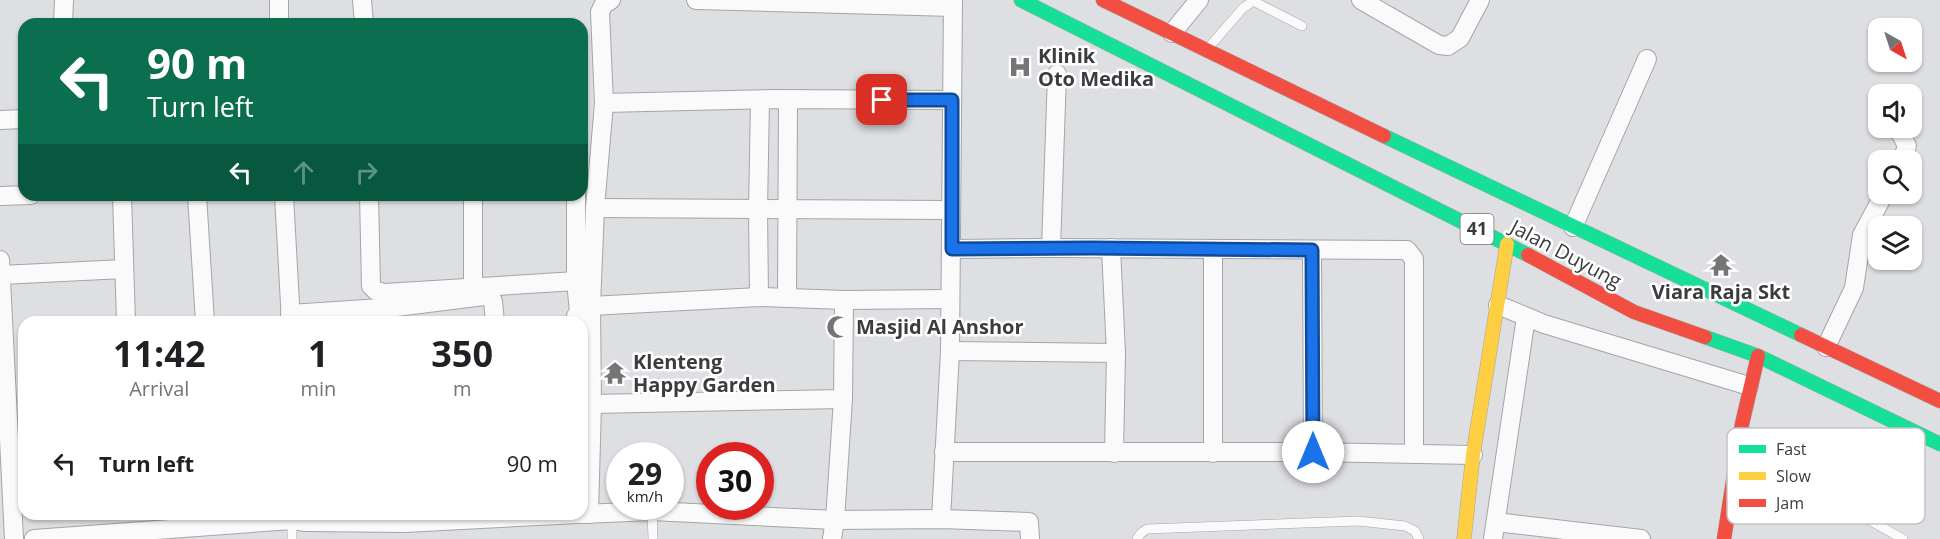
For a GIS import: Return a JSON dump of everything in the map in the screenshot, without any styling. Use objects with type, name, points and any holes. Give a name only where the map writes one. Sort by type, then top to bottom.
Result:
[{"type":"main road","name":"Jalan Duyung","points":[[1021,0],[1508,244],[1634,312],[1758,357],[1907,428]]},
{"type":"main road","name":"Jalan Duyung","points":[[1103,0],[1620,250],[1940,401]]},
{"type":"main road","points":[[1464,539],[1473,455],[1508,244]]},
{"type":"main road","points":[[1620,250],[1632,259],[1636,273]]},
{"type":"main road","points":[[1666,282],[1672,279],[1686,280]]},
{"type":"main road","points":[[1602,294],[1617,295],[1624,292]]},
{"type":"main road","points":[[1655,308],[1658,315],[1670,324]]},
{"type":"main road","points":[[1741,428],[1749,386],[1758,357]]},
{"type":"main road","name":"Jalan Duyung","points":[[1925,437],[1940,444]]},
{"type":"main road","points":[[1724,539],[1727,519]]},
{"type":"street","points":[[63,18],[64,0]]},
{"type":"street","points":[[279,0],[279,18]]},
{"type":"street","points":[[362,0],[364,18]]},
{"type":"street","points":[[583,316],[604,103],[600,12],[604,4],[610,0]]},
{"type":"street","points":[[696,0],[953,4],[950,351],[941,519]]},
{"type":"street","points":[[1172,33],[1199,0]]},
{"type":"street","points":[[1361,0],[1439,45],[1448,46],[1461,38],[1480,0]]},
{"type":"street","points":[[1573,227],[1647,59]]},
{"type":"street","points":[[1051,248],[1057,74]]},
{"type":"street","points":[[759,297],[760,100]]},
{"type":"street","points":[[787,298],[788,100]]},
{"type":"street","points":[[604,103],[952,100]]},
{"type":"street","points":[[0,120],[18,119]]},
{"type":"street","points":[[0,196],[18,195]]},
{"type":"street","points":[[122,201],[126,316]]},
{"type":"street","points":[[197,201],[205,316]]},
{"type":"street","points":[[284,201],[290,316]]},
{"type":"street","points":[[369,201],[370,286],[376,291],[386,293],[576,281]]},
{"type":"street","points":[[473,201],[473,286]]},
{"type":"street","points":[[576,201],[576,281],[579,312],[759,297],[844,300],[950,299]]},
{"type":"street","points":[[1826,347],[1854,288],[1862,235],[1879,204]]},
{"type":"street","points":[[595,208],[951,210]]},
{"type":"street","points":[[1111,248],[1116,353],[1114,453]]},
{"type":"street","points":[[952,249],[1407,250],[1414,259],[1414,454]]},
{"type":"street","points":[[1212,453],[1214,249]]},
{"type":"street","points":[[1312,250],[1313,452]]},
{"type":"street","points":[[0,260],[6,359],[16,442],[14,539]]},
{"type":"street","points":[[1,275],[124,269]]},
{"type":"street","points":[[370,316],[397,315],[484,296],[493,301],[494,316]]},
{"type":"street","points":[[832,539],[836,520],[843,399],[844,300]]},
{"type":"street","points":[[1498,305],[1544,324],[1749,386]]},
{"type":"street","points":[[1496,525],[1526,317]]},
{"type":"street","points":[[950,351],[1116,353]]},
{"type":"street","points":[[6,359],[18,358]]},
{"type":"street","points":[[588,363],[592,404],[588,453]]},
{"type":"street","points":[[592,404],[843,399]]},
{"type":"street","points":[[944,452],[1313,452],[1473,455]]},
{"type":"street","points":[[588,514],[606,513]]},
{"type":"street","points":[[684,513],[836,520],[941,519],[1029,522],[1030,539]]},
{"type":"street","points":[[1468,513],[1496,525],[1641,539]]},
{"type":"street","points":[[34,539],[137,523],[260,520]]},
{"type":"street","points":[[327,520],[405,523],[464,520]]},
{"type":"lane","points":[[1206,50],[1243,8],[1253,1],[1302,26]]},
{"type":"lane","points":[[292,539],[301,520]]},
{"type":"lane","points":[[652,520],[653,539]]},
{"type":"lane","points":[[1137,539],[1147,529],[1358,521],[1405,526],[1415,531],[1419,539]]},
{"type":"lane","points":[[1876,524],[1903,539]]},
{"type":"traffic: fast","points":[[1021,0],[1528,255]]},
{"type":"traffic: fast","points":[[1384,136],[1801,335]]},
{"type":"traffic: fast","points":[[1705,337],[1758,356],[1907,428]]},
{"type":"traffic: fast","points":[[1925,437],[1940,444]]},
{"type":"traffic: slow","points":[[1464,539],[1473,455],[1507,244]]},
{"type":"traffic: jam","points":[[1103,0],[1384,136]]},
{"type":"traffic: jam","points":[[1528,255],[1634,312],[1705,337]]},
{"type":"traffic: jam","points":[[1801,335],[1940,401]]},
{"type":"traffic: jam","points":[[1741,428],[1758,356]]},
{"type":"traffic: jam","points":[[1724,539],[1727,520]]},
{"type":"place","name":"Klinik Oto Medika","points":[[1020,67]]},
{"type":"place","name":"Viara Raja Skt","points":[[1721,265]]},
{"type":"place","name":"Masjid Al Anshor","points":[[838,327]]},
{"type":"place","name":"Klenteng Happy Garden","points":[[615,373]]},
{"type":"route","points":[[882,100],[952,100],[952,249],[1312,250],[1313,452]]}]
